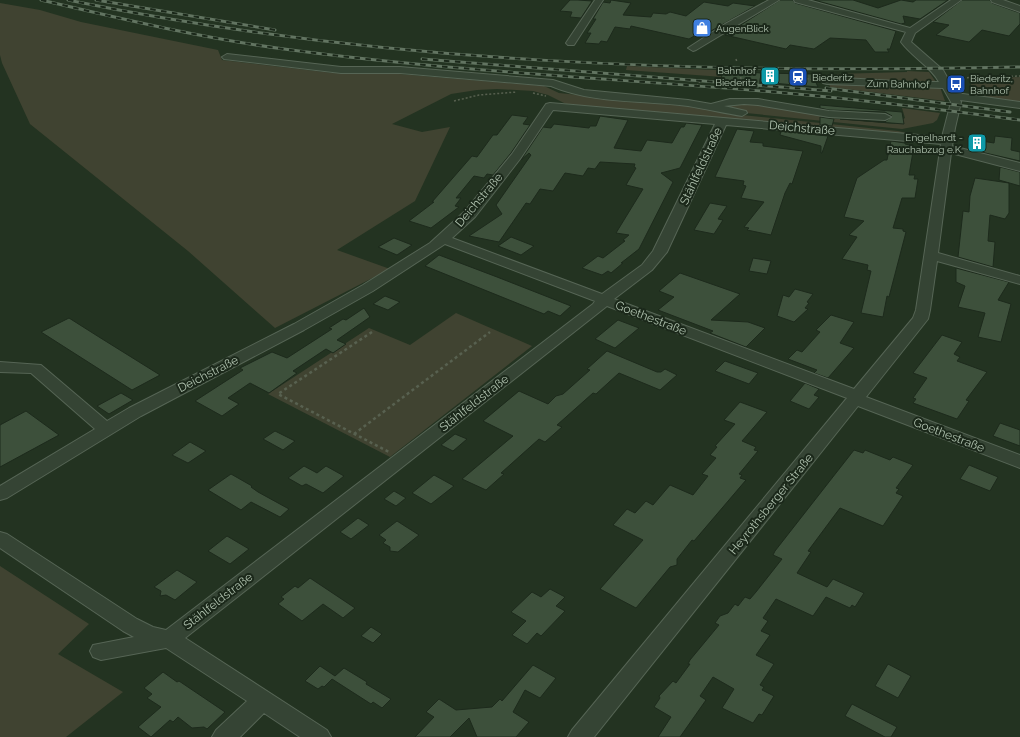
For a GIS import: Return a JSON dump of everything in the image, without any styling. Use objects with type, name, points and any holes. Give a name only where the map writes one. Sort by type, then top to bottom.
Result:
[{"type":"street","points":[[571,43],[599,0]]},
{"type":"street","points":[[693,48],[733,23],[775,0]]},
{"type":"street","points":[[798,0],[911,31]]},
{"type":"street","points":[[957,0],[911,31],[906,43],[934,66],[953,96],[1020,105]]},
{"type":"street","points":[[995,0],[1020,9]]},
{"type":"street","points":[[227,57],[341,70],[400,70],[553,83],[570,90],[584,93],[711,107],[749,114],[899,130],[916,133],[925,138]]},
{"type":"street","name":"Zum Bahnhof","points":[[826,80],[912,85],[944,81]]},
{"type":"street","name":"Heyrothsberger Straße","points":[[580,737],[920,319],[923,310],[947,139],[956,102],[953,96]]},
{"type":"street","points":[[711,107],[729,102],[743,101],[829,114],[885,118]]},
{"type":"street","name":"Deichstraße","points":[[0,494],[106,429],[161,398],[306,323],[368,288],[443,239],[459,226],[479,203],[516,156],[548,107],[560,106],[947,139],[1020,167]]},
{"type":"street","name":"Stählfeldstraße","points":[[169,639],[598,307],[610,293],[650,265],[657,258],[722,121]]},
{"type":"street","name":"Goethestraße","points":[[443,239],[1020,462]]},
{"type":"street","points":[[931,256],[1020,280]]},
{"type":"street","points":[[0,367],[35,368],[106,429]]},
{"type":"street","points":[[0,539],[130,625],[148,634],[169,639],[319,737]]},
{"type":"street","points":[[101,651],[169,639]]},
{"type":"street","points":[[224,737],[262,700]]},
{"type":"path","points":[[740,69],[741,80]]},
{"type":"path","points":[[736,74],[741,74]]},
{"type":"path","points":[[944,81],[1020,76]]},
{"type":"path","points":[[795,80],[803,78]]},
{"type":"path","points":[[697,86],[700,81]]},
{"type":"path","points":[[739,84],[737,86],[739,89]]},
{"type":"path","points":[[454,101],[479,95],[521,92]]},
{"type":"path","points":[[529,92],[553,99],[560,106]]},
{"type":"path","points":[[372,332],[278,394],[402,459]]},
{"type":"path","points":[[354,434],[490,332]]},
{"type":"green space","points":[[0,3],[40,10],[81,22],[218,50],[222,60],[333,73],[399,74],[544,86],[559,93],[704,108],[732,114],[898,131],[907,134],[890,134],[566,104],[548,95],[533,91],[497,89],[451,94],[392,124],[422,132],[450,127],[415,201],[337,250],[390,269],[275,328],[188,251],[30,124],[2,63],[0,55]]},
{"type":"green space","points":[[627,66],[736,71],[737,78],[626,70]]},
{"type":"green space","points":[[907,72],[929,72],[936,82],[864,82],[862,79],[837,78],[835,74]]},
{"type":"green space","points":[[1020,77],[1020,103],[976,97],[969,79]]},
{"type":"green space","points":[[829,84],[940,87],[945,101],[830,87]]},
{"type":"green space","points":[[731,104],[752,104],[826,115],[828,118],[895,124],[905,118],[902,108],[940,113],[937,120],[933,123],[902,129],[746,113],[729,108]]},
{"type":"green space","points":[[456,313],[532,346],[390,457],[268,394],[369,328],[410,345]]},
{"type":"green space","points":[[0,566],[89,624],[58,654],[123,692],[66,737],[0,737]]},
{"type":"building","points":[[570,0],[592,1],[581,18],[570,17],[572,12],[560,11]]},
{"type":"building","points":[[611,0],[631,3],[623,15],[651,17],[653,13],[666,14],[670,12],[686,16],[704,2],[728,6],[733,3],[755,6],[711,31],[705,30],[689,39],[631,26],[630,29],[615,27],[607,42],[601,41],[599,44],[585,43],[591,33],[587,33],[596,19],[593,19],[603,2],[610,3]]},
{"type":"building","points":[[780,0],[793,0],[795,3],[896,31],[890,49],[887,49],[889,52],[875,52],[866,40],[830,38],[814,49],[790,45],[786,49],[725,35]]},
{"type":"building","points":[[814,0],[853,0],[878,8],[901,0],[913,2],[916,0],[948,0],[920,19],[903,16],[905,23],[901,24]]},
{"type":"building","points":[[962,0],[990,0],[992,3],[1020,13],[1020,24],[1009,36],[982,30],[969,42],[936,35],[949,25],[933,22]]},
{"type":"building","points":[[726,70],[761,73],[759,89],[721,86],[722,72],[727,72]]},
{"type":"building","points":[[761,73],[812,74],[818,87],[760,82]]},
{"type":"building","points":[[820,105],[902,112],[904,124],[840,119],[885,122],[892,116],[885,112],[829,110],[820,108]]},
{"type":"building","points":[[512,115],[528,117],[523,124],[530,125],[511,153],[493,175],[487,174],[484,178],[474,176],[456,198],[461,198],[455,206],[459,207],[431,228],[409,221],[434,202],[432,202],[472,156],[477,157],[493,135],[497,135]]},
{"type":"building","points":[[600,116],[628,120],[614,148],[641,151],[647,140],[672,143],[681,127],[684,127],[686,123],[702,125],[680,168],[661,173],[673,182],[639,249],[611,273],[608,271],[602,275],[582,268],[598,256],[603,258],[625,241],[623,240],[629,235],[616,233],[643,189],[626,185],[636,168],[634,167],[635,164],[600,162],[595,169],[588,168],[583,176],[565,173],[553,191],[540,189],[530,204],[526,203],[499,242],[469,236],[502,214],[496,205],[531,155],[529,153],[521,160],[543,127],[551,128],[554,124],[589,128],[590,126],[596,126]]},
{"type":"building","points":[[820,117],[834,119],[832,126],[820,125]]},
{"type":"building","points":[[737,129],[754,131],[750,142],[763,143],[763,146],[803,151],[792,184],[790,183],[785,193],[771,235],[747,230],[749,228],[744,227],[764,202],[741,198],[746,186],[743,185],[744,181],[715,177]]},
{"type":"building","points":[[781,131],[828,136],[821,153],[821,146],[780,135]]},
{"type":"building","points":[[995,136],[1012,138],[1011,150],[1020,152],[1020,161],[968,149],[969,139],[994,143]]},
{"type":"building","points":[[891,141],[914,146],[909,175],[915,175],[914,179],[918,179],[915,198],[902,198],[893,228],[903,229],[903,231],[906,232],[889,297],[887,296],[883,317],[861,313],[871,271],[867,270],[868,265],[842,259],[857,237],[849,235],[864,221],[844,217],[857,178],[884,160],[887,160]]},
{"type":"building","points":[[1000,167],[1020,172],[1020,186],[999,180]]},
{"type":"building","points":[[975,178],[1009,183],[1009,213],[1005,219],[990,215],[988,241],[995,242],[993,267],[958,257],[963,211],[969,212],[970,196]]},
{"type":"building","points":[[710,203],[727,206],[718,219],[723,220],[714,234],[694,230]]},
{"type":"building","points":[[511,237],[534,246],[521,255],[498,246]]},
{"type":"building","points":[[394,238],[412,245],[397,255],[378,247]]},
{"type":"building","points":[[439,255],[571,306],[560,316],[548,311],[544,314],[425,266]]},
{"type":"building","points":[[753,258],[771,261],[767,274],[749,271]]},
{"type":"building","points":[[956,268],[1009,282],[998,300],[1011,304],[1001,342],[978,337],[985,313],[958,307],[965,286],[956,282]]},
{"type":"building","points":[[680,273],[740,294],[711,320],[748,322],[765,328],[746,347],[710,333],[713,331],[658,310],[674,297],[659,291]]},
{"type":"building","points":[[795,289],[813,294],[807,302],[809,303],[805,308],[808,309],[794,322],[777,316],[783,295],[789,297]]},
{"type":"building","points":[[385,296],[400,302],[388,310],[373,304]]},
{"type":"building","points":[[364,308],[370,317],[337,340],[346,344],[333,353],[326,349],[293,371],[297,373],[269,393],[250,383],[228,398],[239,404],[222,416],[195,401],[243,370],[240,368],[272,352],[287,358],[332,329],[329,328],[343,319],[346,320]]},
{"type":"building","points":[[831,315],[854,322],[840,343],[854,348],[828,378],[814,373],[817,370],[788,359],[797,350],[802,352],[820,332],[816,330]]},
{"type":"building","points":[[69,318],[160,375],[132,390],[41,332]]},
{"type":"building","points":[[618,320],[639,328],[615,348],[595,339]]},
{"type":"building","points":[[942,335],[962,342],[954,354],[960,357],[957,361],[987,372],[966,400],[969,401],[957,419],[913,403],[916,399],[913,398],[927,378],[913,373]]},
{"type":"building","points":[[607,351],[657,372],[661,372],[665,369],[677,375],[660,390],[619,373],[596,394],[593,393],[557,425],[562,427],[545,442],[539,439],[501,473],[504,474],[486,490],[462,479],[513,436],[483,421],[519,391],[548,404],[556,396],[563,394],[590,370],[587,369]]},
{"type":"building","points":[[725,361],[758,373],[749,384],[715,371]]},
{"type":"building","points":[[805,383],[819,389],[814,395],[819,397],[809,409],[790,401]]},
{"type":"building","points":[[121,393],[133,400],[109,414],[97,406]]},
{"type":"building","points":[[740,402],[767,412],[742,441],[756,447],[754,450],[758,451],[739,474],[742,475],[740,478],[746,480],[694,541],[692,540],[677,559],[677,565],[670,567],[636,608],[600,589],[643,540],[613,525],[627,509],[635,513],[646,501],[653,505],[670,485],[693,495],[708,476],[702,474],[716,458],[710,455],[717,447],[715,446],[735,424],[724,420]]},
{"type":"building","points":[[26,411],[59,435],[0,467],[0,425]]},
{"type":"building","points":[[1000,423],[1020,430],[1020,446],[993,436]]},
{"type":"building","points":[[275,431],[295,441],[283,450],[263,439]]},
{"type":"building","points":[[455,434],[467,439],[453,451],[441,445]]},
{"type":"building","points":[[190,442],[206,451],[188,463],[172,455]]},
{"type":"building","points":[[854,450],[863,453],[865,450],[890,460],[893,457],[913,465],[896,488],[899,489],[896,493],[903,496],[883,526],[840,508],[808,551],[811,552],[797,573],[827,587],[833,579],[864,593],[855,607],[852,605],[850,608],[826,597],[813,616],[776,599],[763,618],[768,621],[761,631],[770,635],[756,655],[774,664],[760,685],[764,687],[762,690],[774,696],[762,715],[759,714],[753,723],[722,708],[734,689],[713,677],[700,696],[706,700],[680,737],[658,737],[671,717],[654,707],[660,698],[659,696],[673,681],[676,683],[690,664],[688,664],[690,660],[719,625],[715,623],[720,616],[728,613],[735,604],[738,606],[745,597],[750,599],[756,592],[782,559],[773,555],[775,551]]},
{"type":"building","points":[[969,465],[998,477],[990,491],[960,479]]},
{"type":"building","points":[[304,466],[317,473],[326,466],[344,476],[323,493],[306,484],[302,486],[288,478]]},
{"type":"building","points":[[231,474],[252,486],[251,487],[258,492],[289,509],[280,517],[251,502],[241,510],[208,490]]},
{"type":"building","points":[[434,475],[454,486],[431,504],[412,493]]},
{"type":"building","points":[[394,491],[406,498],[396,506],[384,499]]},
{"type":"building","points":[[358,518],[369,525],[351,539],[340,532]]},
{"type":"building","points":[[397,521],[419,535],[398,552],[390,551],[390,547],[383,543],[386,540],[379,535]]},
{"type":"building","points":[[227,536],[249,549],[230,564],[208,551]]},
{"type":"building","points":[[177,570],[197,582],[175,600],[166,595],[160,596],[161,591],[154,587]]},
{"type":"building","points":[[310,578],[355,608],[343,618],[323,604],[302,621],[278,604],[284,599],[281,597],[295,586],[298,588]]},
{"type":"building","points":[[550,589],[565,597],[556,606],[565,611],[541,636],[537,633],[527,644],[512,635],[526,621],[511,612],[532,592],[541,597]]},
{"type":"building","points":[[371,627],[382,634],[373,643],[361,636]]},
{"type":"building","points":[[888,664],[911,676],[898,698],[875,686]]},
{"type":"building","points":[[533,665],[556,678],[540,698],[525,690],[513,712],[529,722],[516,737],[477,737],[469,718],[450,737],[415,737],[434,717],[426,712],[439,699],[456,710],[492,707],[500,699],[502,701]]},
{"type":"building","points":[[320,666],[335,676],[344,668],[367,682],[366,684],[391,699],[382,708],[373,702],[371,704],[332,679],[324,687],[322,686],[318,689],[305,681]]},
{"type":"building","points":[[163,672],[225,712],[207,729],[204,727],[192,728],[178,717],[173,722],[170,720],[151,737],[138,727],[161,707],[147,698],[152,694],[144,688]]},
{"type":"building","points":[[852,704],[897,727],[891,737],[885,737],[845,716]]},
{"type":"railway","points":[[41,0],[192,34],[253,45],[345,57],[467,69],[805,95],[897,104],[1020,120]]},
{"type":"railway","points":[[68,0],[185,22],[303,38],[422,51],[542,60],[661,66],[781,68],[901,69],[1020,67]]},
{"type":"railway","points":[[96,0],[275,30]]},
{"type":"railway","points":[[422,59],[831,91]]},
{"type":"railway","points":[[826,88],[1010,112]]},
{"type":"place","name":"AugenBlick","points":[[702,28]]},
{"type":"place","name":"Bahnhof Biederitz","points":[[770,76]]},
{"type":"place","name":"Biederitz","points":[[798,77]]},
{"type":"place","name":"Biederitz, Bahnhof","points":[[956,84]]},
{"type":"place","name":"Engelhardt - Rauchabzug e.K.","points":[[977,143]]}]
